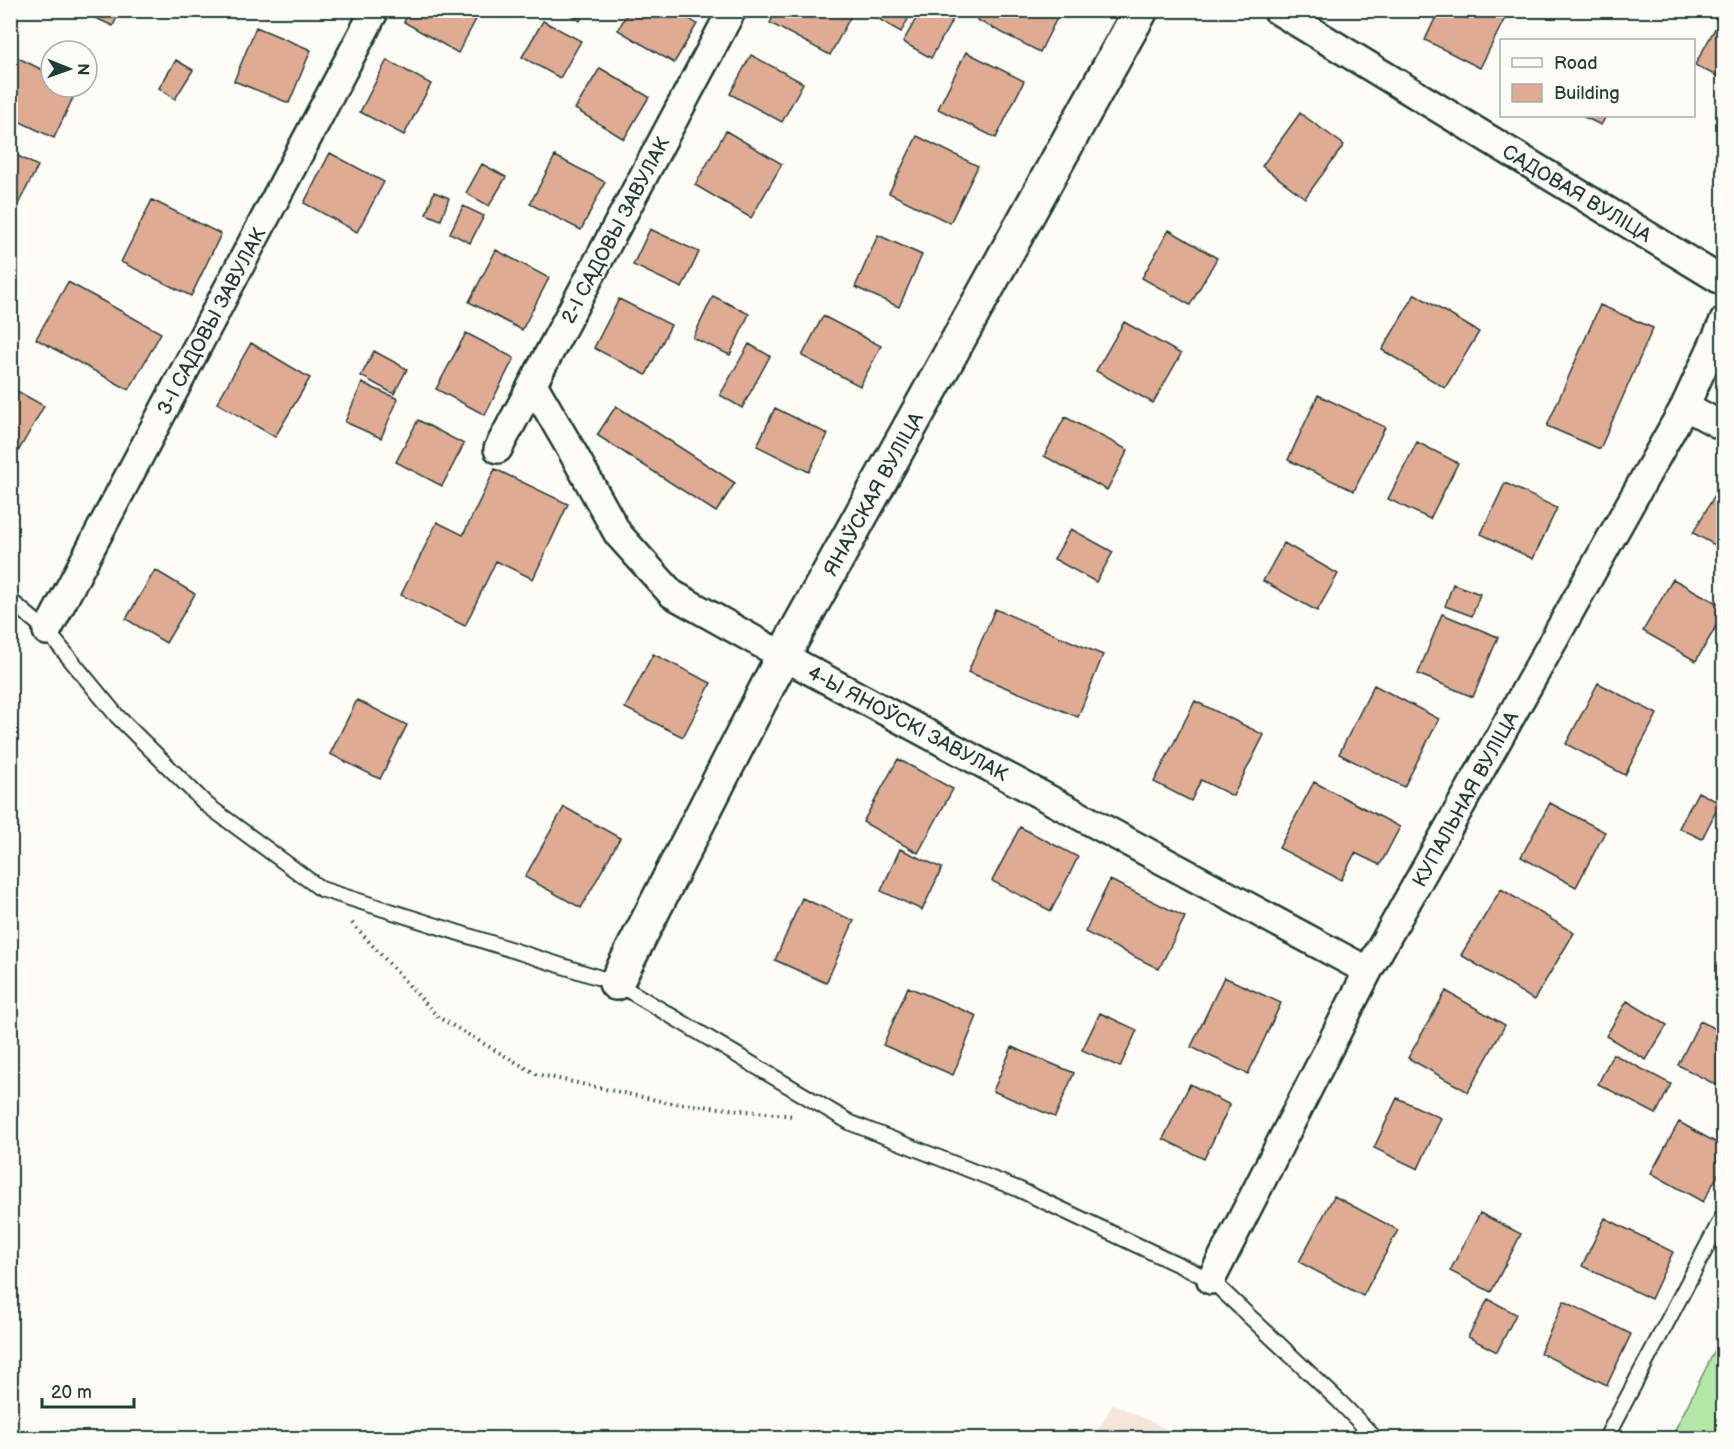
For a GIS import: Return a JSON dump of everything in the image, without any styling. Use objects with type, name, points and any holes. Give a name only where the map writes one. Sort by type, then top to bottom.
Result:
[{"type":"street","name":"3-І САДОВЫ ЗАВУЛАК","points":[[47,632],[375,10]]},
{"type":"street","name":"2-І САДОВЫ ЗАВУЛАК","points":[[498,449],[732,10]]},
{"type":"street","name":"ЯНАЎСКАЯ ВУЛІЦА","points":[[616,983],[783,656],[1141,10]]},
{"type":"street","name":"САДОВАЯ ВУЛІЦА","points":[[1277,10],[1724,282]]},
{"type":"street","name":"КУПАЛЬНАЯ ВУЛІЦА","points":[[1211,1280],[1368,971],[1685,406],[1724,321]]},
{"type":"street","name":"4-Ы ЯНОЎСКІ ЗАВУЛАК","points":[[533,384],[618,534],[672,594],[1368,971]]},
{"type":"street","points":[[1685,406],[1724,427]]},
{"type":"lane","points":[[10,600],[47,632],[117,716],[207,805],[321,889],[616,983],[851,1123],[1018,1190],[1211,1280],[1375,1438]]},
{"type":"lane","points":[[1606,1438],[1724,1214]]},
{"type":"path","points":[[321,889],[438,1017],[536,1074],[665,1102],[851,1123]]},
{"type":"shaded area","points":[[1113,1404],[1185,1438],[1094,1438]]},
{"type":"green space","points":[[1723,1334],[1723,1438],[1671,1438]]},
{"type":"building","points":[[78,10],[120,10],[113,26]]},
{"type":"building","points":[[410,10],[481,10],[458,53],[404,22]]},
{"type":"building","points":[[562,10],[586,10],[580,21]]},
{"type":"building","points":[[629,10],[676,10],[697,24],[674,63],[618,30]]},
{"type":"building","points":[[777,10],[854,10],[830,55],[770,23]]},
{"type":"building","points":[[863,10],[913,10],[901,32]]},
{"type":"building","points":[[921,10],[958,10],[931,58],[903,42]]},
{"type":"building","points":[[981,10],[1061,10],[1040,52],[977,20]]},
{"type":"building","points":[[1439,10],[1509,10],[1480,68],[1425,40]]},
{"type":"building","points":[[1724,12],[1724,80],[1695,65]]},
{"type":"building","points":[[543,21],[581,41],[560,78],[522,57]]},
{"type":"building","points":[[256,27],[311,50],[289,103],[234,81]]},
{"type":"building","points":[[966,52],[1024,81],[996,138],[938,109]]},
{"type":"building","points":[[751,55],[803,83],[782,122],[730,94]]},
{"type":"building","points":[[16,57],[39,68],[39,99],[72,99],[54,138],[10,117],[10,69]]},
{"type":"building","points":[[176,60],[193,70],[175,99],[159,88]]},
{"type":"building","points":[[387,60],[431,84],[404,135],[360,112]]},
{"type":"building","points":[[600,68],[649,97],[624,139],[575,109]]},
{"type":"building","points":[[1300,113],[1344,145],[1305,198],[1262,166]]},
{"type":"building","points":[[1584,117],[1605,117],[1601,125]]},
{"type":"building","points":[[726,131],[782,164],[751,218],[695,185]]},
{"type":"building","points":[[917,136],[978,166],[950,223],[889,193]]},
{"type":"building","points":[[10,152],[38,166],[15,210],[10,207]]},
{"type":"building","points":[[330,153],[384,182],[357,232],[304,203]]},
{"type":"building","points":[[555,156],[605,182],[581,230],[530,204]]},
{"type":"building","points":[[482,164],[506,177],[489,206],[466,193]]},
{"type":"building","points":[[434,192],[449,198],[441,220],[426,214]]},
{"type":"building","points":[[152,200],[221,234],[191,296],[121,262]]},
{"type":"building","points":[[463,206],[484,216],[470,243],[450,233]]},
{"type":"building","points":[[650,229],[699,252],[682,288],[633,265]]},
{"type":"building","points":[[1169,230],[1217,258],[1190,305],[1142,278]]},
{"type":"building","points":[[878,235],[922,255],[899,307],[855,287]]},
{"type":"building","points":[[496,250],[549,278],[522,330],[469,302]]},
{"type":"building","points":[[68,282],[161,333],[129,390],[36,339]]},
{"type":"building","points":[[1415,294],[1479,332],[1445,388],[1382,350]]},
{"type":"building","points":[[713,296],[749,314],[730,355],[693,338]]},
{"type":"building","points":[[619,299],[671,325],[646,375],[594,348]]},
{"type":"building","points":[[1600,305],[1653,328],[1600,449],[1547,426]]},
{"type":"building","points":[[823,316],[881,346],[860,386],[802,356]]},
{"type":"building","points":[[1124,322],[1181,354],[1153,403],[1096,371]]},
{"type":"building","points":[[466,333],[514,358],[485,415],[436,389]]},
{"type":"building","points":[[251,343],[310,378],[275,437],[217,403]]},
{"type":"building","points":[[749,344],[770,356],[742,408],[720,395]]},
{"type":"building","points":[[374,351],[407,369],[394,394],[361,376]]},
{"type":"building","points":[[362,383],[398,399],[381,438],[345,422]]},
{"type":"building","points":[[10,387],[44,406],[10,466]]},
{"type":"building","points":[[1318,395],[1385,427],[1354,491],[1288,460]]},
{"type":"building","points":[[616,406],[735,483],[716,512],[597,435]]},
{"type":"building","points":[[775,408],[828,434],[809,472],[757,446]]},
{"type":"building","points":[[1065,417],[1128,450],[1107,490],[1044,456]]},
{"type":"building","points":[[418,420],[464,444],[442,486],[396,462]]},
{"type":"building","points":[[1417,442],[1458,463],[1430,519],[1388,499]]},
{"type":"building","points":[[495,469],[568,504],[533,579],[496,561],[465,626],[401,595],[437,522],[463,535]]},
{"type":"building","points":[[1724,479],[1724,550],[1693,533]]},
{"type":"building","points":[[1505,483],[1557,508],[1533,559],[1481,534]]},
{"type":"building","points":[[1071,529],[1113,552],[1096,582],[1054,559]]},
{"type":"building","points":[[1284,543],[1338,574],[1317,611],[1263,581]]},
{"type":"building","points":[[155,570],[195,594],[166,643],[126,619]]},
{"type":"building","points":[[1673,579],[1724,607],[1724,613],[1696,661],[1643,631]]},
{"type":"building","points":[[1453,584],[1480,594],[1472,616],[1445,606]]},
{"type":"building","points":[[995,609],[1103,655],[1078,717],[968,672]]},
{"type":"building","points":[[1442,614],[1498,637],[1473,697],[1418,674]]},
{"type":"building","points":[[653,654],[711,683],[683,737],[625,708]]},
{"type":"building","points":[[1598,683],[1657,714],[1625,775],[1566,744]]},
{"type":"building","points":[[1374,685],[1439,719],[1404,787],[1339,754]]},
{"type":"building","points":[[357,700],[407,725],[380,779],[330,754]]},
{"type":"building","points":[[1195,701],[1264,735],[1233,796],[1201,780],[1191,801],[1154,782]]},
{"type":"building","points":[[898,759],[953,789],[918,853],[863,822]]},
{"type":"building","points":[[1314,782],[1400,827],[1380,865],[1355,853],[1341,880],[1279,848]]},
{"type":"building","points":[[1698,792],[1720,803],[1702,839],[1679,828]]},
{"type":"building","points":[[1550,803],[1605,832],[1576,887],[1521,857]]},
{"type":"building","points":[[564,807],[620,838],[581,908],[525,877]]},
{"type":"building","points":[[1020,827],[1078,857],[1051,911],[992,881]]},
{"type":"building","points":[[900,849],[942,868],[922,910],[881,891]]},
{"type":"building","points":[[1110,880],[1185,917],[1159,969],[1085,932]]},
{"type":"building","points":[[1501,889],[1574,933],[1534,1000],[1461,955]]},
{"type":"building","points":[[802,898],[854,921],[826,983],[775,960]]},
{"type":"building","points":[[1224,977],[1281,1003],[1248,1074],[1191,1047]]},
{"type":"building","points":[[908,987],[977,1016],[953,1075],[883,1045]]},
{"type":"building","points":[[1446,991],[1505,1025],[1468,1092],[1408,1058]]},
{"type":"building","points":[[1627,1001],[1667,1025],[1646,1060],[1606,1036]]},
{"type":"building","points":[[1100,1013],[1137,1030],[1120,1067],[1082,1050]]},
{"type":"building","points":[[1700,1021],[1724,1033],[1724,1089],[1678,1065]]},
{"type":"building","points":[[1012,1047],[1074,1073],[1055,1117],[993,1091]]},
{"type":"building","points":[[1613,1054],[1671,1084],[1656,1114],[1598,1084]]},
{"type":"building","points":[[1190,1084],[1230,1105],[1204,1159],[1163,1139]]},
{"type":"building","points":[[1397,1098],[1441,1118],[1418,1169],[1374,1148]]},
{"type":"building","points":[[1679,1122],[1724,1147],[1724,1164],[1703,1202],[1651,1173]]},
{"type":"building","points":[[1334,1196],[1398,1230],[1363,1296],[1299,1262]]},
{"type":"building","points":[[1480,1213],[1521,1234],[1491,1292],[1450,1271]]},
{"type":"building","points":[[1605,1218],[1673,1252],[1651,1299],[1582,1266]]},
{"type":"building","points":[[1488,1299],[1516,1314],[1497,1352],[1468,1337]]},
{"type":"building","points":[[1564,1301],[1631,1334],[1607,1385],[1540,1353]]}]
